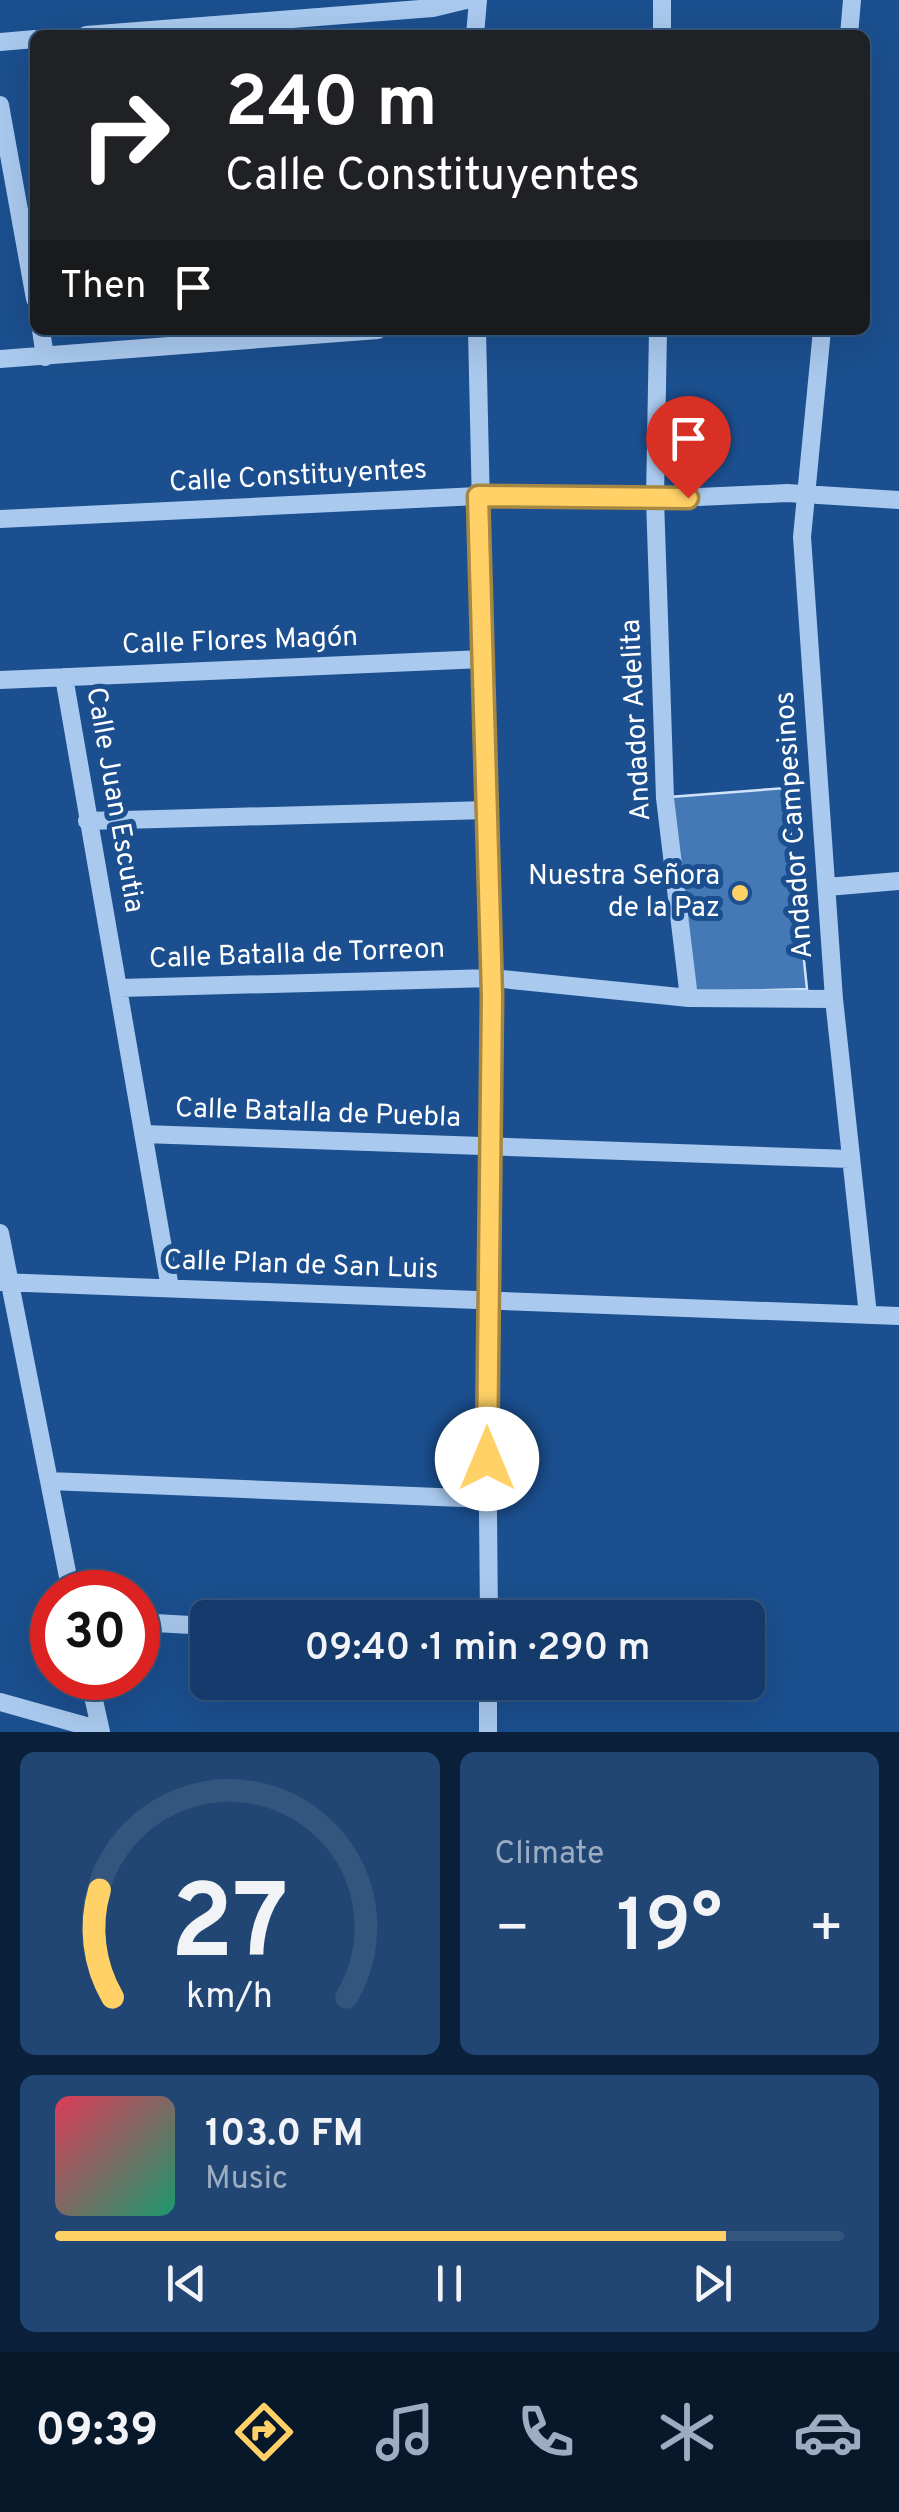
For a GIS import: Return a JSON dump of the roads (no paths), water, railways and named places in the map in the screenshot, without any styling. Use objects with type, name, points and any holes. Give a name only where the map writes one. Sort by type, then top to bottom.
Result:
[{"type":"street","points":[[220,30],[274,28],[433,8],[466,0]]},
{"type":"street","points":[[475,30],[478,0]]},
{"type":"street","points":[[662,0],[662,30]]},
{"type":"street","points":[[849,30],[852,0]]},
{"type":"street","points":[[0,42],[30,39]]},
{"type":"street","points":[[0,105],[30,271]]},
{"type":"street","points":[[41,335],[45,356]]},
{"type":"street","points":[[0,360],[269,335]]},
{"type":"street","points":[[477,335],[492,978],[486,1300],[489,1600]]},
{"type":"street","name":"Andador Adelita","points":[[658,335],[656,499],[665,798],[688,998]]},
{"type":"street","name":"Andador Campesinos","points":[[822,335],[802,538],[834,999],[868,1315]]},
{"type":"street","name":"Calle Constituyentes","points":[[0,519],[478,496],[656,499],[808,494],[899,500]]},
{"type":"street","name":"Calle Flores Magón","points":[[0,680],[483,660]]},
{"type":"street","name":"Calle Juan Escutia","points":[[64,677],[170,1288]]},
{"type":"street","points":[[87,822],[487,810]]},
{"type":"street","points":[[827,887],[899,881]]},
{"type":"street","name":"Calle Batalla de Torreon","points":[[120,988],[492,978],[688,998],[834,999]]},
{"type":"street","name":"Calle Batalla de Puebla","points":[[144,1134],[850,1159]]},
{"type":"street","points":[[0,1233],[4,1282],[68,1570]]},
{"type":"street","name":"Calle Plan de San Luis","points":[[4,1282],[899,1316]]},
{"type":"street","points":[[50,1481],[488,1499]]},
{"type":"street","points":[[160,1623],[190,1625]]},
{"type":"street","points":[[0,1702],[101,1731],[94,1700]]},
{"type":"street","points":[[488,1700],[488,1732]]},
{"type":"place","name":"Nuestra Señora de la Paz","points":[[740,893]]}]
